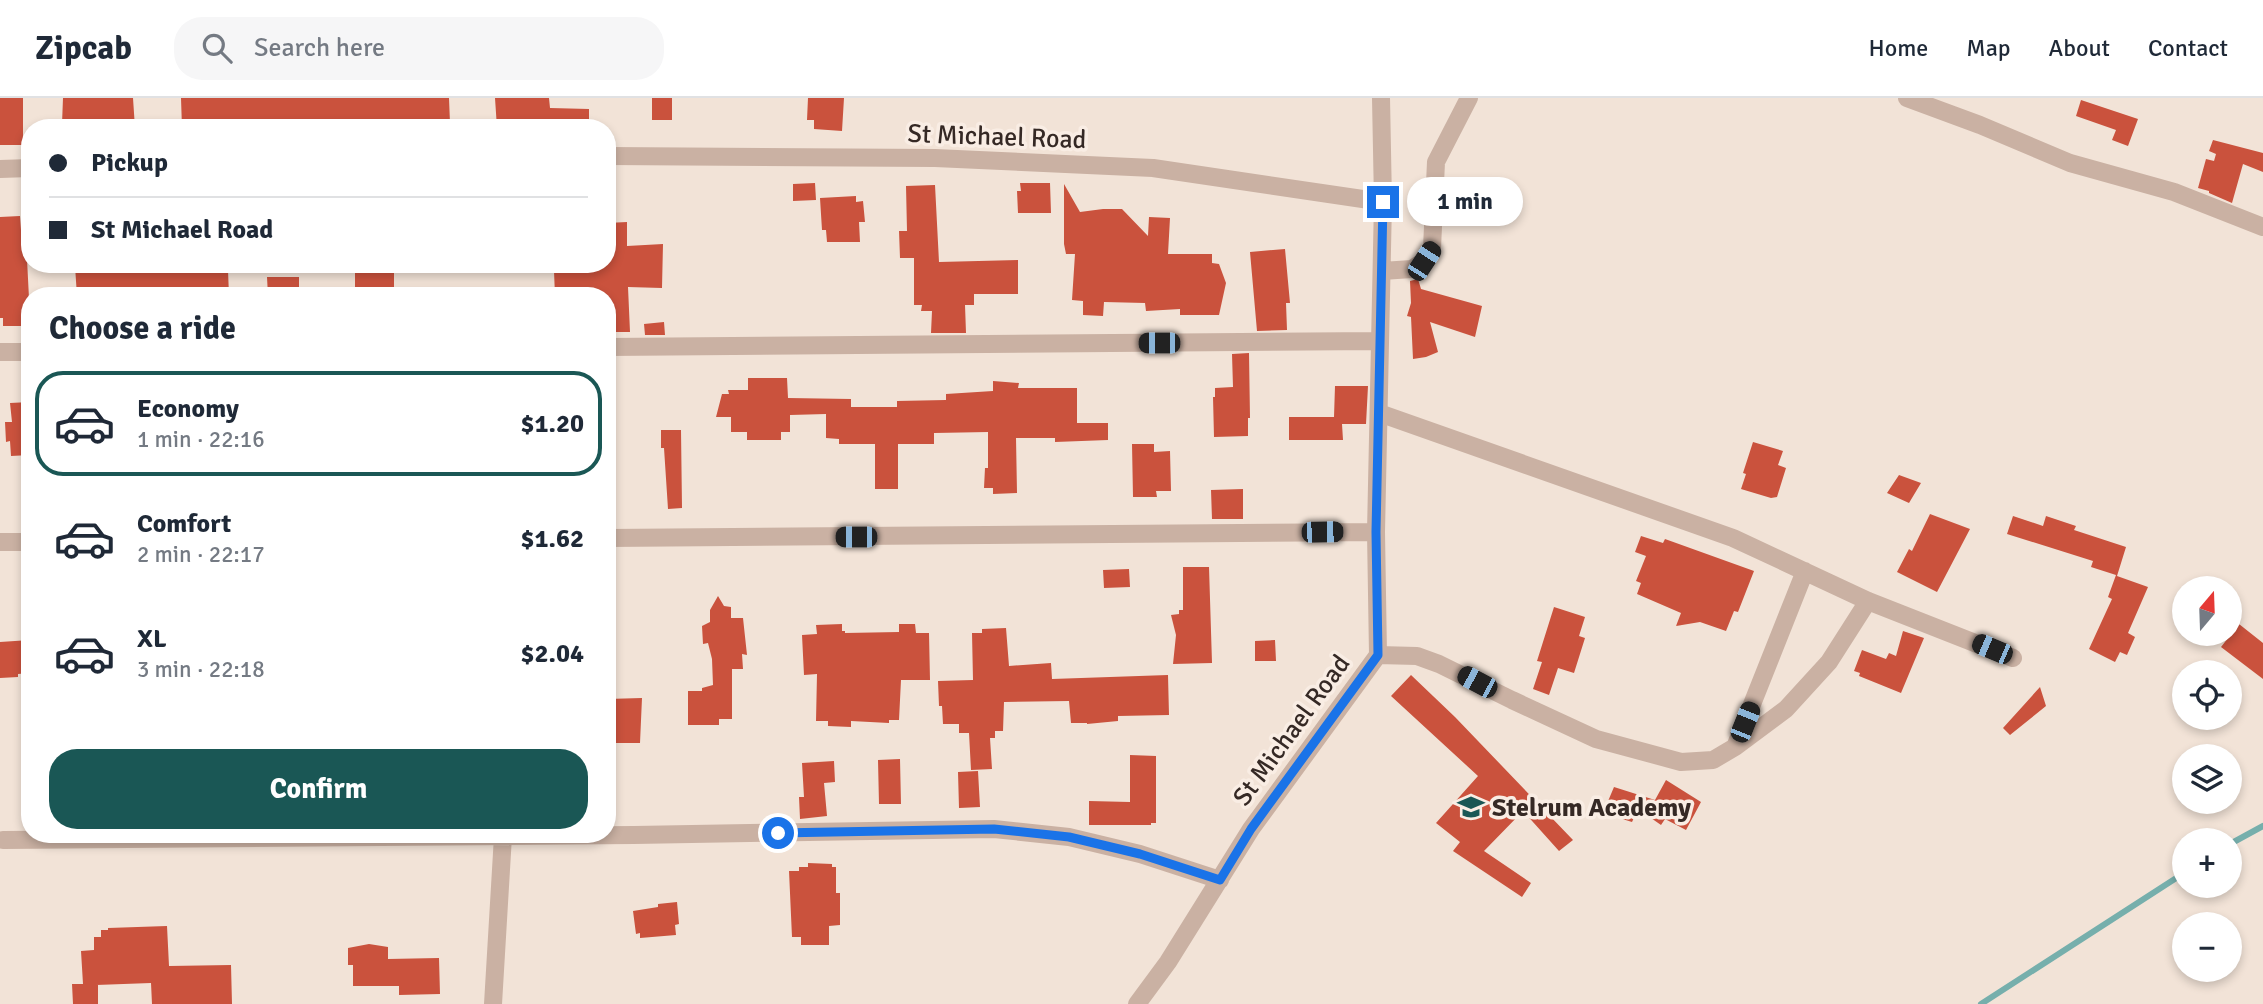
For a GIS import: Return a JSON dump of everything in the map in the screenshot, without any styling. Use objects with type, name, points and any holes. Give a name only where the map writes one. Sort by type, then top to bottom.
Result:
[{"type":"street","name":"St Michael Road","points":[[1137,1004],[1168,962],[1251,829],[1378,655],[1376,532],[1383,202],[1381,98]]},
{"type":"street","points":[[1382,271],[1412,269],[1424,261],[1432,248],[1436,162],[1469,98]]},
{"type":"street","points":[[1907,98],[2070,163],[2174,192],[2263,227]]},
{"type":"street","name":"St Michael Road","points":[[616,156],[935,158],[1153,169],[1383,202]]},
{"type":"street","points":[[0,169],[21,168]]},
{"type":"street","points":[[616,347],[1380,341]]},
{"type":"street","points":[[0,352],[21,352]]},
{"type":"street","points":[[1378,413],[1733,538],[1868,601],[2014,658]]},
{"type":"street","points":[[616,538],[1376,532]]},
{"type":"street","points":[[0,542],[21,542]]},
{"type":"street","points":[[1735,747],[1805,571]]},
{"type":"street","points":[[1378,655],[1417,656],[1439,664],[1512,701],[1597,739],[1681,762],[1713,760],[1786,709],[1829,662],[1868,601]]},
{"type":"street","points":[[616,834],[994,829],[1069,837],[1140,854],[1220,880]]},
{"type":"street","points":[[3,840],[21,840]]},
{"type":"street","points":[[494,1004],[503,843]]},
{"type":"building","points":[[0,98],[23,98],[21,145],[0,145]]},
{"type":"building","points":[[63,98],[133,98],[134,119],[62,119]]},
{"type":"building","points":[[181,98],[449,98],[450,119],[182,119]]},
{"type":"building","points":[[495,98],[549,98],[550,108],[589,109],[589,119],[496,119]]},
{"type":"building","points":[[652,98],[672,98],[672,120],[652,120]]},
{"type":"building","points":[[808,98],[844,98],[842,131],[814,129],[814,120],[807,120]]},
{"type":"building","points":[[2081,100],[2138,119],[2128,146],[2112,140],[2116,130],[2076,116]]},
{"type":"building","points":[[2213,140],[2263,153],[2263,172],[2243,164],[2232,203],[2198,188],[2206,159],[2214,161],[2216,154],[2209,151]]},
{"type":"building","points":[[815,183],[816,200],[793,201],[793,184]]},
{"type":"building","points":[[1020,183],[1050,183],[1051,213],[1018,213],[1017,191],[1021,191]]},
{"type":"building","points":[[1064,184],[1080,212],[1122,209],[1148,236],[1149,217],[1170,218],[1168,254],[1212,254],[1212,263],[1219,264],[1226,283],[1219,315],[1180,315],[1180,309],[1146,311],[1145,303],[1104,302],[1103,316],[1083,315],[1083,301],[1072,300],[1075,254],[1066,254],[1064,244]]},
{"type":"building","points":[[935,185],[939,262],[1018,260],[1018,294],[974,294],[974,305],[965,305],[966,333],[931,333],[932,311],[921,311],[922,305],[914,305],[914,258],[900,258],[899,231],[907,231],[906,186]]},
{"type":"building","points":[[856,196],[856,202],[863,201],[865,222],[859,222],[860,242],[827,242],[826,230],[822,230],[820,198]]},
{"type":"building","points":[[20,216],[21,273],[28,273],[28,287],[21,287],[21,326],[3,326],[3,318],[0,318],[0,217]]},
{"type":"building","points":[[627,222],[627,246],[663,244],[662,288],[628,287],[630,332],[616,332],[616,287],[555,287],[554,273],[616,273],[616,223]]},
{"type":"building","points":[[1285,249],[1290,303],[1286,303],[1287,330],[1257,331],[1250,252]]},
{"type":"building","points":[[75,273],[228,273],[229,287],[76,287]]},
{"type":"building","points":[[355,273],[394,273],[394,287],[355,287]]},
{"type":"building","points":[[267,277],[299,277],[299,287],[268,287]]},
{"type":"building","points":[[1418,279],[1421,289],[1482,306],[1475,337],[1430,322],[1438,352],[1413,359],[1411,317],[1407,316],[1411,303],[1410,281]]},
{"type":"building","points":[[664,322],[665,335],[645,335],[644,324]]},
{"type":"building","points":[[1249,353],[1248,436],[1214,437],[1215,388],[1233,387],[1232,354]]},
{"type":"building","points":[[748,378],[787,378],[788,398],[851,399],[851,407],[897,407],[897,401],[946,400],[946,394],[993,391],[993,381],[1019,383],[1018,388],[1077,388],[1077,423],[1108,423],[1108,440],[1055,442],[1055,438],[1016,438],[1017,493],[993,494],[993,488],[984,488],[985,468],[988,468],[988,432],[934,433],[934,444],[898,444],[898,489],[875,489],[875,444],[839,444],[839,439],[826,438],[826,414],[790,415],[790,432],[781,432],[781,440],[747,440],[747,432],[731,432],[731,417],[716,417],[722,394],[729,394],[728,390],[748,390]]},
{"type":"building","points":[[1335,386],[1368,386],[1366,424],[1342,424],[1343,440],[1289,440],[1289,417],[1334,417]]},
{"type":"building","points":[[21,402],[21,455],[11,456],[10,441],[6,442],[5,422],[12,422],[10,403]]},
{"type":"building","points":[[661,430],[681,430],[682,508],[668,509]]},
{"type":"building","points":[[1753,442],[1783,451],[1778,465],[1786,468],[1777,497],[1771,498],[1741,489]]},
{"type":"building","points":[[1132,444],[1154,444],[1154,452],[1170,451],[1171,491],[1156,491],[1157,497],[1133,497]]},
{"type":"building","points":[[1899,475],[1921,483],[1909,503],[1887,493]]},
{"type":"building","points":[[1243,489],[1243,519],[1212,519],[1211,490]]},
{"type":"building","points":[[1930,514],[1970,529],[1937,592],[1897,572],[1909,549],[1912,551]]},
{"type":"building","points":[[2013,516],[2043,526],[2046,516],[2076,526],[2074,530],[2126,547],[2117,576],[2148,587],[2128,633],[2135,637],[2127,655],[2120,652],[2115,662],[2089,649],[2112,599],[2108,597],[2116,575],[2091,567],[2093,561],[2007,534]]},
{"type":"building","points":[[1641,536],[1663,543],[1665,539],[1754,571],[1738,612],[1734,611],[1726,631],[1700,622],[1676,626],[1681,613],[1637,594],[1641,583],[1636,581],[1646,556],[1635,552]]},
{"type":"building","points":[[1183,567],[1209,567],[1212,663],[1173,664],[1176,635],[1171,615],[1179,614],[1179,610],[1183,610]]},
{"type":"building","points":[[1129,569],[1130,587],[1104,588],[1103,570]]},
{"type":"building","points":[[718,596],[724,606],[731,607],[731,618],[743,618],[747,655],[742,654],[743,669],[732,669],[732,719],[719,719],[719,725],[688,725],[688,691],[702,691],[702,688],[713,685],[712,659],[708,643],[703,644],[702,626],[710,622],[710,610]]},
{"type":"building","points":[[1554,607],[1585,617],[1579,636],[1585,638],[1574,673],[1558,668],[1549,695],[1533,689],[1542,662],[1537,661]]},
{"type":"building","points":[[842,624],[842,631],[845,633],[899,632],[899,624],[915,624],[916,633],[929,633],[930,680],[901,680],[899,720],[889,720],[889,723],[851,721],[851,727],[828,726],[828,721],[816,721],[817,674],[804,675],[802,635],[817,634],[816,625]]},
{"type":"building","points":[[2242,626],[2263,643],[2263,679],[2242,663],[2242,660],[2221,647],[2242,646]]},
{"type":"building","points":[[1006,628],[1009,666],[1051,663],[1052,679],[1168,675],[1169,715],[1118,716],[1118,721],[1071,723],[1069,701],[1004,702],[1003,731],[995,731],[995,738],[990,738],[992,769],[971,770],[969,733],[959,733],[959,724],[943,724],[938,681],[973,680],[972,633],[982,633],[982,629]]},
{"type":"building","points":[[1903,631],[1924,638],[1901,693],[1859,676],[1860,673],[1854,671],[1862,650],[1886,659],[1889,653],[1896,656]]},
{"type":"building","points":[[1275,640],[1276,661],[1255,661],[1255,641]]},
{"type":"building","points":[[21,641],[21,674],[18,677],[0,678],[0,642]]},
{"type":"building","points":[[1411,675],[1573,840],[1559,851],[1523,811],[1484,851],[1531,883],[1522,897],[1453,851],[1460,842],[1436,823],[1478,776],[1391,696]]},
{"type":"building","points":[[2040,687],[2046,706],[2010,735],[2003,728]]},
{"type":"building","points":[[642,698],[640,743],[616,743],[616,699]]},
{"type":"building","points":[[1130,755],[1156,756],[1156,823],[1089,825],[1089,801],[1130,802]]},
{"type":"building","points":[[900,759],[901,804],[879,804],[878,760]]},
{"type":"building","points":[[834,761],[835,782],[824,783],[827,816],[800,819],[799,797],[804,797],[802,763]]},
{"type":"building","points":[[978,771],[980,807],[959,808],[958,772]]},
{"type":"building","points":[[1666,780],[1701,802],[1686,830],[1665,819],[1661,825],[1638,809],[1632,822],[1603,813],[1614,787],[1655,800]]},
{"type":"building","points":[[808,863],[832,864],[832,867],[836,867],[836,893],[840,893],[840,925],[829,926],[829,945],[801,945],[801,937],[792,937],[789,871],[799,871],[799,867],[808,867]]},
{"type":"building","points":[[677,902],[679,924],[675,925],[676,935],[640,938],[640,933],[636,934],[633,911]]},
{"type":"building","points":[[167,926],[169,966],[231,965],[232,1004],[152,1004],[151,983],[96,985],[98,1004],[73,1004],[72,984],[83,984],[81,951],[94,950],[94,937],[101,937],[101,930]]},
{"type":"building","points":[[369,944],[388,947],[388,959],[439,958],[440,994],[399,995],[399,986],[353,986],[353,965],[348,965],[348,948]]},
{"type":"waterway","points":[[2242,837],[2263,826]]},
{"type":"waterway","points":[[1981,1004],[2172,881]]},
{"type":"place","name":"Stelrum Academy","points":[[1471,807]]},
{"type":"route","points":[[778,833],[994,829],[1069,837],[1140,854],[1220,880],[1251,829],[1378,655],[1376,532],[1383,202]]}]
